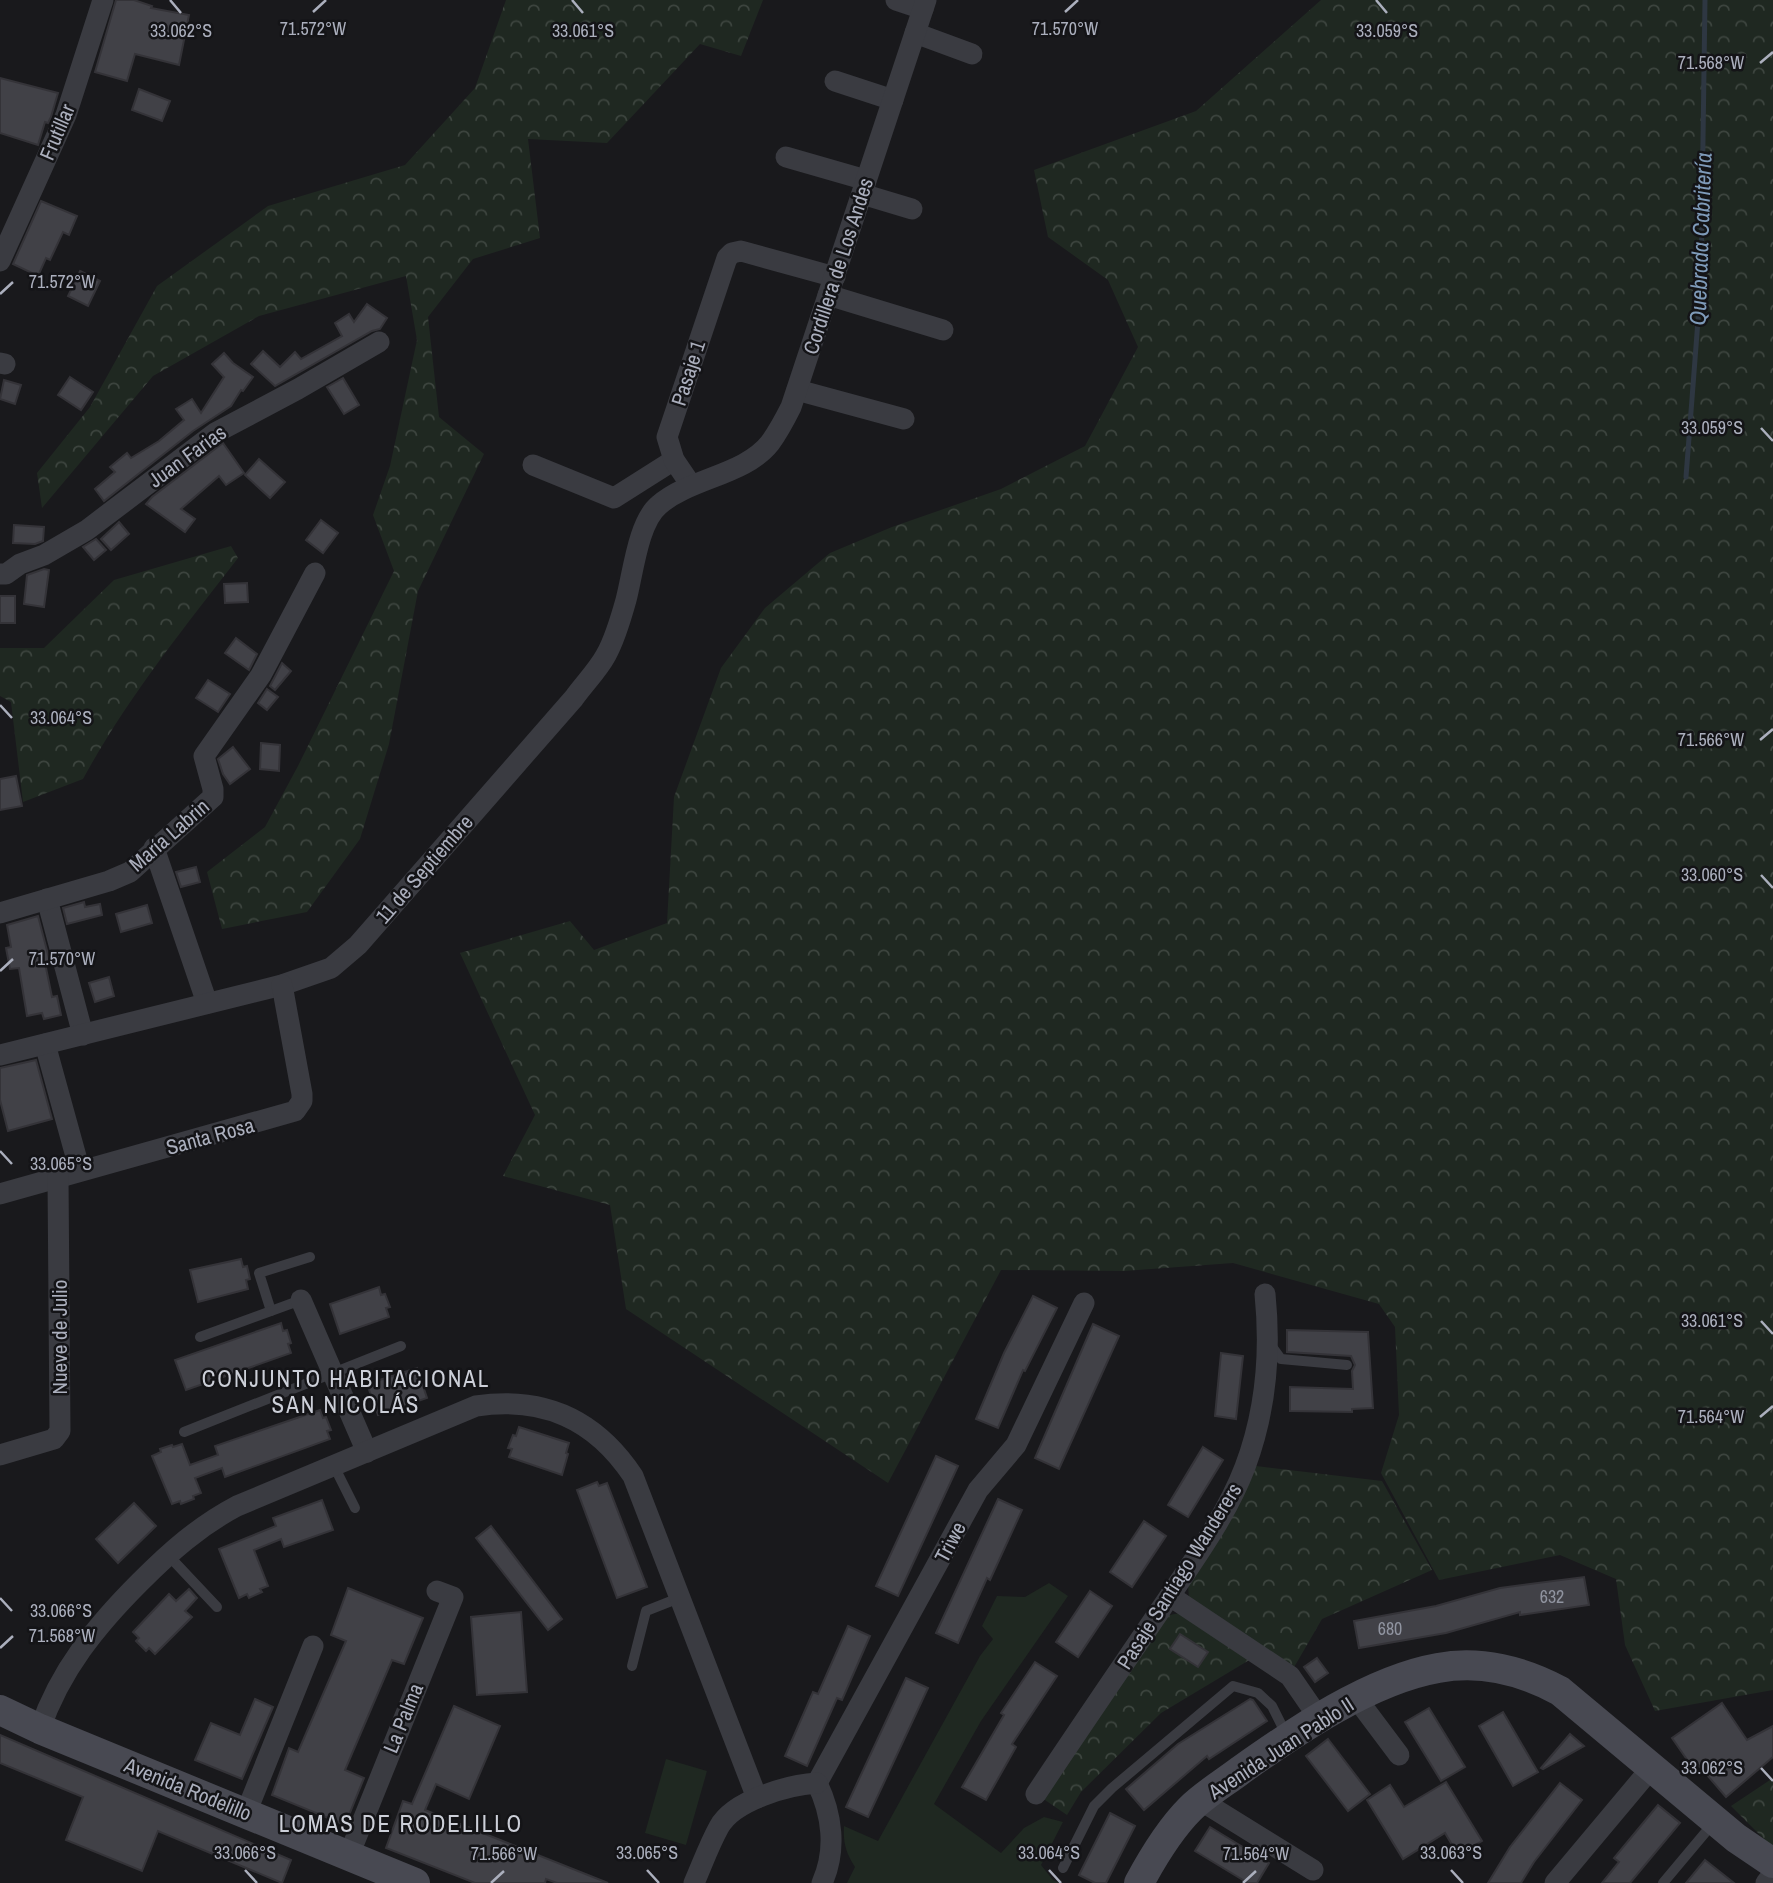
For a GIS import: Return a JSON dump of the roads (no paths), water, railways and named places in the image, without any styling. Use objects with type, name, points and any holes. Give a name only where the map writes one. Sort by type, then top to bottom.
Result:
[{"type":"street","name":"Frutillar","points":[[0,261],[66,115],[103,0]]},
{"type":"street","points":[[896,0],[925,5]]},
{"type":"street","name":"Cordillera de Los Andes","points":[[691,485],[740,466],[769,445],[792,407],[925,5]]},
{"type":"street","points":[[915,33],[972,54]]},
{"type":"street","points":[[835,81],[893,100]]},
{"type":"street","points":[[786,157],[912,209]]},
{"type":"street","name":"Pasaje 1","points":[[691,485],[674,460],[667,438],[727,258],[732,253],[741,251],[832,286]]},
{"type":"street","points":[[832,286],[943,330]]},
{"type":"street","name":"Juan Farias","points":[[0,574],[6,574],[20,564],[44,555],[87,530],[215,433],[379,342]]},
{"type":"street","points":[[797,390],[904,419]]},
{"type":"street","points":[[533,465],[614,498],[674,460]]},
{"type":"street","name":"11 de Septiembre","points":[[0,1055],[282,985],[331,968],[358,945],[574,698],[606,656],[625,604],[646,521],[658,506],[691,485]]},
{"type":"street","name":"María Labrin","points":[[0,913],[109,881],[130,872],[214,797],[204,756],[261,675],[315,573]]},
{"type":"street","points":[[154,848],[207,1003]]},
{"type":"street","points":[[47,899],[83,1035]]},
{"type":"street","name":"Santa Rosa","points":[[0,1194],[295,1111],[302,1101],[302,1094],[282,985]]},
{"type":"street","points":[[45,1044],[80,1171]]},
{"type":"street","name":"Nueve de Julio","points":[[0,1455],[54,1439],[60,1431],[58,1177]]},
{"type":"street","name":"Pasaje Santiago Wanderers","points":[[1036,1794],[1170,1596],[1234,1492],[1245,1468],[1260,1418],[1268,1342],[1265,1294]]},
{"type":"street","points":[[301,1300],[367,1452]]},
{"type":"street","name":"Triwe","points":[[817,1783],[978,1490],[1016,1445],[1084,1303]]},
{"type":"street","points":[[40,1729],[63,1675],[87,1639],[168,1555],[202,1526],[228,1510],[476,1406],[495,1403],[524,1404],[553,1410],[586,1426],[612,1448],[633,1476],[757,1798]]},
{"type":"street","name":"La Palma","points":[[349,1854],[453,1597],[438,1591]]},
{"type":"street","points":[[1170,1596],[1290,1676],[1318,1718]]},
{"type":"street","points":[[246,1812],[313,1646]]},
{"type":"street","name":"Avenida Juan Pablo II","points":[[1139,1883],[1172,1830],[1200,1800],[1318,1718],[1392,1682],[1439,1668],[1473,1666],[1506,1670],[1549,1685],[1572,1698],[1736,1838],[1773,1863]]},
{"type":"street","points":[[1357,1699],[1399,1755]]},
{"type":"street","name":"Avenida Rodelillo","points":[[0,1710],[40,1729],[415,1883]]},
{"type":"street","points":[[1555,1883],[1653,1766]]},
{"type":"street","points":[[694,1883],[720,1824],[757,1798],[786,1787],[817,1783],[828,1810],[831,1838],[828,1865],[822,1883]]},
{"type":"street","points":[[1200,1800],[1313,1870]]},
{"type":"street","points":[[1766,1883],[1773,1874]]},
{"type":"lane","points":[[271,1311],[259,1273],[310,1257]]},
{"type":"lane","points":[[200,1337],[301,1300]]},
{"type":"lane","points":[[1268,1342],[1281,1359],[1347,1365]]},
{"type":"lane","points":[[184,1432],[401,1346]]},
{"type":"lane","points":[[334,1466],[355,1508]]},
{"type":"lane","points":[[168,1555],[216,1607]]},
{"type":"lane","points":[[632,1666],[646,1611],[679,1598]]},
{"type":"lane","points":[[1063,1868],[1094,1806],[1111,1788],[1233,1686],[1258,1693],[1272,1706],[1289,1738]]},
{"type":"lane","points":[[1663,1883],[1716,1821]]},
{"type":"waterway","name":"Quebrada Cabritería","points":[[1686,477],[1701,281],[1705,0]]},
{"type":"district","name":"CONJUNTO HABITACIONAL SAN NICOLÁS","points":[[346,1391]]},
{"type":"district","name":"LOMAS DE RODELILLO","points":[[401,1823]]}]
